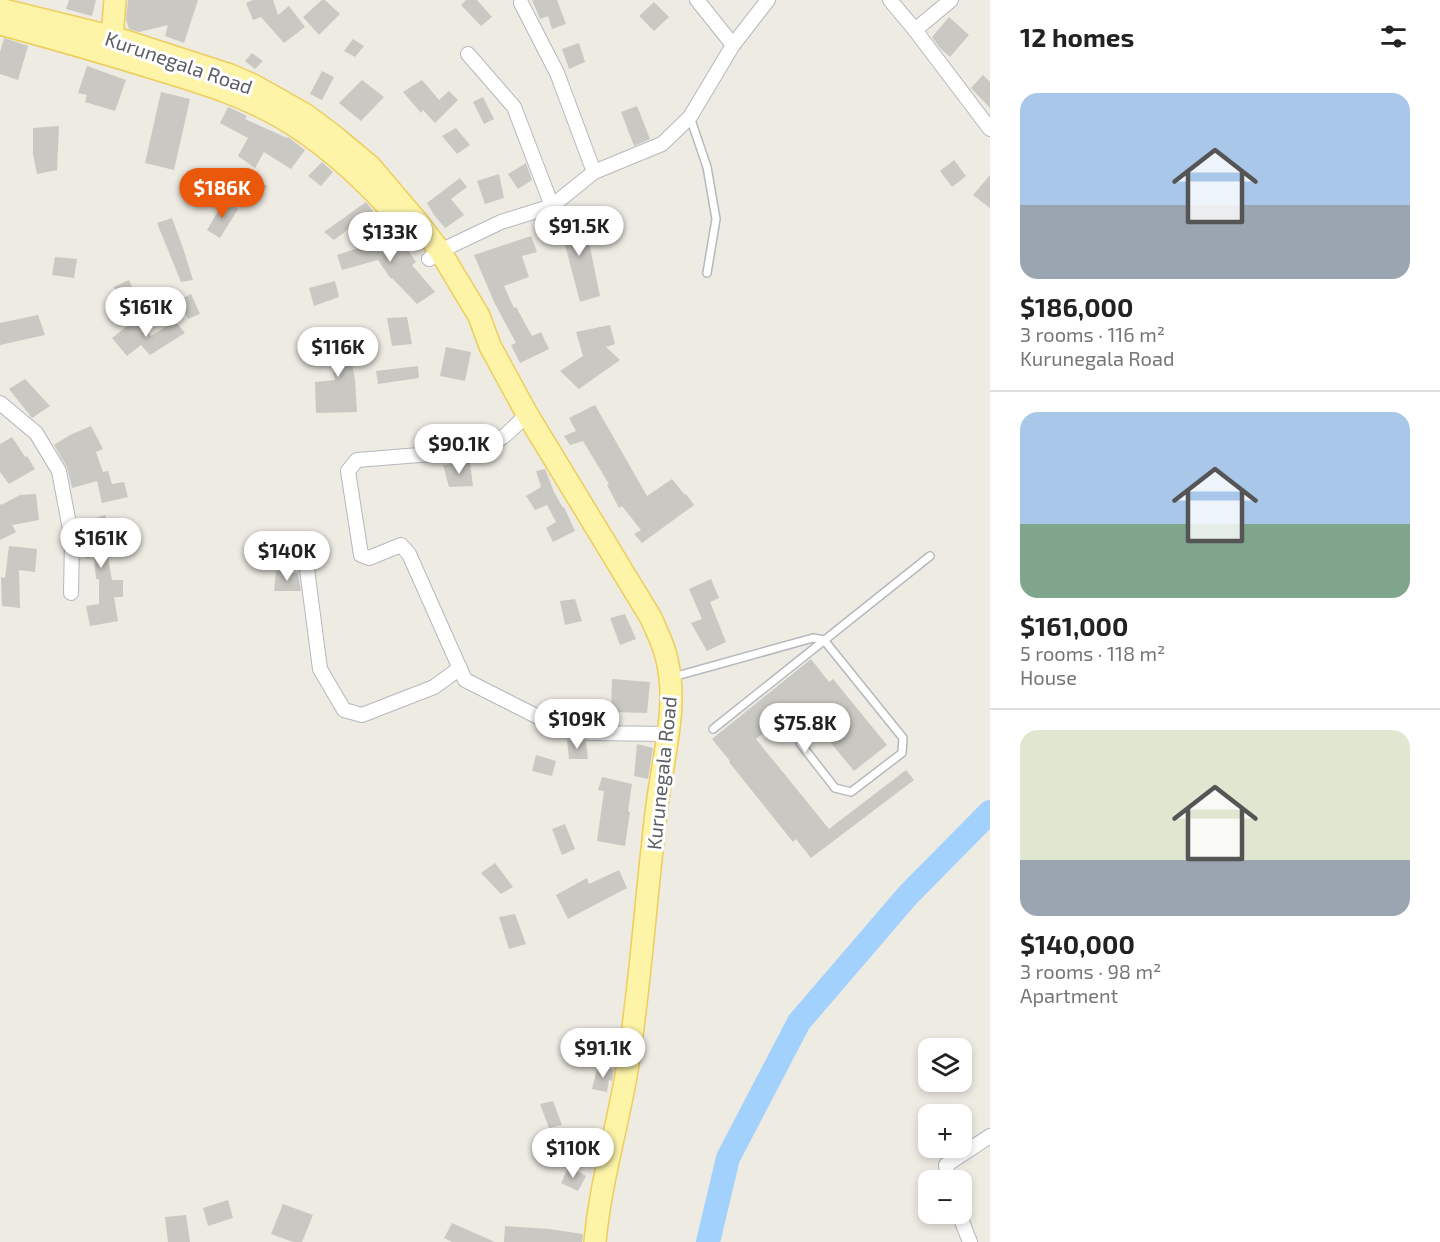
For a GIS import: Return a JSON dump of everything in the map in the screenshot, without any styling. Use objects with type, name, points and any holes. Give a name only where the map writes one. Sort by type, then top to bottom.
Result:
[{"type":"main road","points":[[112,46],[115,0]]},
{"type":"main road","name":"Kurunegala Road","points":[[0,9],[112,46]]},
{"type":"main road","name":"Kurunegala Road","points":[[0,24],[112,46],[230,75],[306,115],[370,166],[416,220],[470,321],[490,346],[527,414],[651,618],[668,662],[671,717],[653,840],[642,952],[626,1075],[605,1175],[595,1242]]},
{"type":"street","points":[[697,0],[733,45]]},
{"type":"street","points":[[434,255],[501,222],[552,206],[594,172],[662,144],[690,117],[733,45],[768,0]]},
{"type":"street","points":[[890,0],[990,129]]},
{"type":"street","points":[[915,30],[951,0]]},
{"type":"street","points":[[520,3],[557,73],[594,172]]},
{"type":"street","points":[[468,54],[514,107],[552,206]]},
{"type":"street","points":[[0,404],[36,433],[59,471],[72,540],[71,593]]},
{"type":"street","points":[[527,414],[510,432],[486,448],[357,460],[348,471],[361,555],[369,558],[401,545],[409,554],[465,680],[564,730],[591,733],[669,734]]},
{"type":"street","points":[[307,569],[320,669],[344,710],[362,716],[434,687],[460,668]]},
{"type":"street","points":[[947,1170],[946,1165],[990,1136]]},
{"type":"street","points":[[962,1224],[970,1242]]},
{"type":"lane","points":[[690,117],[707,168],[716,219],[707,273]]},
{"type":"lane","points":[[713,729],[930,556]]},
{"type":"lane","points":[[670,677],[813,638],[824,640],[903,738],[902,753],[851,792],[835,788],[800,743]]},
{"type":"building","points":[[69,0],[96,0],[92,16],[66,9]]},
{"type":"building","points":[[128,0],[198,0],[184,43],[165,36],[168,25],[139,32],[129,29],[126,19]]},
{"type":"building","points":[[253,0],[273,0],[278,15],[289,6],[305,27],[284,43],[261,17],[253,20],[246,3]]},
{"type":"building","points":[[322,0],[325,0],[340,14],[319,35],[303,17]]},
{"type":"building","points":[[466,0],[477,0],[492,17],[481,26],[461,5]]},
{"type":"building","points":[[532,0],[557,0],[566,24],[552,29],[548,16],[540,19]]},
{"type":"building","points":[[654,2],[669,17],[654,31],[639,16]]},
{"type":"building","points":[[949,17],[969,35],[950,57],[932,37]]},
{"type":"building","points":[[4,38],[28,46],[18,80],[0,74],[0,52]]},
{"type":"building","points":[[353,39],[364,46],[355,57],[344,51]]},
{"type":"building","points":[[579,43],[585,62],[569,69],[562,49]]},
{"type":"building","points":[[252,53],[263,61],[255,69],[245,61]]},
{"type":"building","points":[[87,66],[126,80],[115,111],[85,102],[87,95],[78,93]]},
{"type":"building","points":[[322,71],[334,77],[322,100],[310,94]]},
{"type":"building","points":[[983,75],[990,82],[990,108],[971,88]]},
{"type":"building","points":[[362,80],[384,97],[361,121],[339,103]]},
{"type":"building","points":[[422,80],[439,100],[449,91],[458,100],[435,123],[423,110],[421,113],[403,92]]},
{"type":"building","points":[[161,92],[190,99],[174,170],[145,163]]},
{"type":"building","points":[[483,97],[494,119],[484,124],[473,102]]},
{"type":"building","points":[[637,106],[650,139],[634,146],[621,112]]},
{"type":"building","points":[[228,107],[247,116],[245,119],[288,137],[305,150],[291,169],[264,152],[255,168],[238,156],[248,138],[220,123]]},
{"type":"building","points":[[59,126],[57,170],[37,174],[33,154],[33,128]]},
{"type":"building","points":[[456,128],[470,145],[457,154],[442,136]]},
{"type":"building","points":[[954,160],[966,176],[952,187],[940,171]]},
{"type":"building","points":[[322,162],[333,172],[321,186],[308,176]]},
{"type":"building","points":[[526,163],[532,180],[518,189],[508,174]]},
{"type":"building","points":[[499,174],[504,198],[485,204],[477,181]]},
{"type":"building","points":[[990,175],[990,208],[973,195]]},
{"type":"building","points":[[460,178],[467,187],[451,199],[464,215],[445,228],[427,203]]},
{"type":"building","points":[[256,180],[267,186],[257,202],[248,197]]},
{"type":"building","points":[[224,201],[238,209],[220,238],[207,230]]},
{"type":"building","points":[[366,202],[373,211],[334,240],[324,232]]},
{"type":"building","points":[[564,216],[568,224],[584,218],[600,296],[580,302],[563,237],[561,238],[554,218]]},
{"type":"building","points":[[172,218],[193,280],[181,282],[157,223]]},
{"type":"building","points":[[390,225],[402,252],[407,249],[416,262],[412,265],[435,292],[417,304],[391,279],[378,260],[342,270],[337,255],[368,245],[364,236]]},
{"type":"building","points":[[531,236],[537,252],[522,256],[529,277],[504,286],[514,308],[516,307],[532,336],[541,332],[549,349],[520,363],[511,345],[516,343],[495,304],[474,255]]},
{"type":"building","points":[[55,257],[77,259],[74,278],[52,275]]},
{"type":"building","points":[[129,280],[140,304],[124,311],[114,287]]},
{"type":"building","points":[[335,281],[339,297],[314,306],[309,288]]},
{"type":"building","points":[[191,294],[200,314],[188,319],[179,300]]},
{"type":"building","points":[[38,315],[45,335],[0,345],[0,323]]},
{"type":"building","points":[[407,317],[412,344],[392,346],[387,318]]},
{"type":"building","points":[[136,319],[151,336],[175,321],[185,333],[150,355],[141,345],[127,356],[112,338]]},
{"type":"building","points":[[610,325],[615,344],[606,347],[620,360],[579,389],[560,371],[583,356],[576,332]]},
{"type":"building","points":[[328,333],[353,334],[352,348],[349,348],[355,379],[357,412],[316,413],[315,382],[335,380],[327,345]]},
{"type":"building","points":[[446,347],[471,352],[465,381],[440,376]]},
{"type":"building","points":[[418,366],[419,378],[378,384],[376,371]]},
{"type":"building","points":[[25,379],[50,406],[32,418],[9,389]]},
{"type":"building","points":[[595,405],[647,496],[672,479],[694,505],[642,543],[634,534],[641,530],[622,506],[619,508],[607,485],[609,484],[583,441],[570,445],[564,436],[576,431],[569,418]]},
{"type":"building","points":[[91,426],[103,449],[96,452],[103,472],[108,471],[112,484],[124,482],[128,497],[102,503],[97,481],[72,488],[67,467],[54,445]]},
{"type":"building","points":[[12,437],[35,469],[9,484],[0,472],[0,444]]},
{"type":"building","points":[[470,462],[473,486],[449,487],[443,465]]},
{"type":"building","points":[[545,469],[554,492],[575,531],[553,542],[546,528],[556,522],[547,505],[535,510],[526,496],[541,487],[536,471]]},
{"type":"building","points":[[36,494],[39,520],[12,525],[16,532],[0,540],[0,503],[1,505],[20,495]]},
{"type":"building","points":[[105,515],[116,550],[107,552],[112,580],[123,580],[123,597],[114,597],[118,621],[90,626],[86,606],[99,604],[99,579],[96,579],[94,556],[87,559],[78,524]]},
{"type":"building","points":[[9,546],[37,549],[35,572],[19,570],[20,608],[2,606],[1,577],[5,578]]},
{"type":"building","points":[[276,571],[298,573],[301,591],[274,591]]},
{"type":"building","points":[[711,579],[719,598],[710,602],[726,642],[707,651],[691,623],[702,619],[689,589]]},
{"type":"building","points":[[575,599],[582,621],[565,625],[560,601]]},
{"type":"building","points":[[625,614],[636,639],[620,645],[610,618]]},
{"type":"building","points":[[811,659],[829,682],[833,679],[887,745],[854,771],[799,704],[756,739],[829,829],[906,770],[914,780],[811,858],[796,839],[793,842],[712,739]]},
{"type":"building","points":[[612,679],[650,682],[647,713],[611,712]]},
{"type":"building","points":[[567,740],[586,741],[588,759],[569,759]]},
{"type":"building","points":[[637,744],[653,748],[648,779],[634,776]]},
{"type":"building","points":[[536,755],[556,761],[552,776],[532,771]]},
{"type":"building","points":[[602,777],[632,784],[625,846],[597,841],[604,791],[598,790]]},
{"type":"building","points":[[565,824],[575,849],[562,855],[552,829]]},
{"type":"building","points":[[495,863],[513,887],[501,894],[481,873]]},
{"type":"building","points":[[619,870],[627,888],[568,919],[556,895],[587,878],[589,884]]},
{"type":"building","points":[[515,914],[526,944],[509,949],[499,917]]},
{"type":"building","points":[[598,1065],[614,1070],[607,1092],[592,1089]]},
{"type":"building","points":[[553,1101],[562,1125],[549,1128],[540,1104]]},
{"type":"building","points":[[569,1166],[586,1176],[578,1191],[561,1183]]},
{"type":"building","points":[[228,1200],[233,1218],[208,1226],[203,1208]]},
{"type":"building","points":[[283,1204],[313,1215],[302,1242],[293,1242],[271,1234]]},
{"type":"building","points":[[186,1215],[190,1242],[168,1242],[165,1217]]},
{"type":"building","points":[[452,1223],[495,1242],[452,1242],[444,1238]]},
{"type":"building","points":[[505,1226],[583,1234],[582,1242],[504,1242]]},
{"type":"waterway","points":[[708,1242],[728,1158],[799,1022],[908,895],[990,812]]}]
